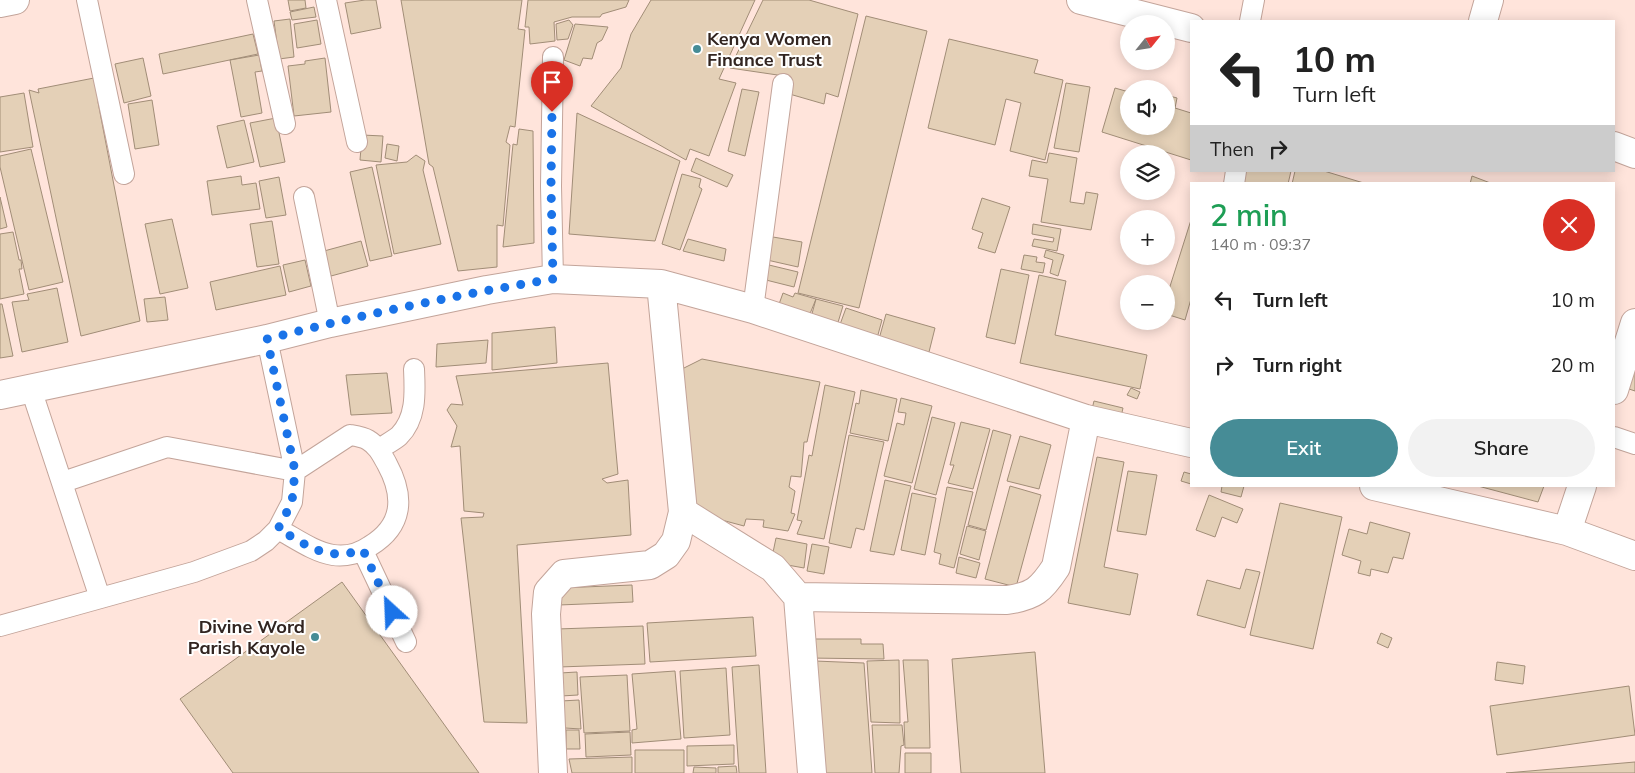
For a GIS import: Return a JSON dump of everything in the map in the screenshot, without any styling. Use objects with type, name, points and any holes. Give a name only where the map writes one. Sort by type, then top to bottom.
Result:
[{"type":"street","points":[[0,3],[15,0]]},
{"type":"street","points":[[1081,0],[1129,6],[1190,28]]},
{"type":"street","points":[[1483,20],[1489,0]]},
{"type":"street","points":[[1615,146],[1635,154]]},
{"type":"street","points":[[0,395],[267,339],[330,323],[487,290],[553,279],[661,284],[753,309],[1086,419],[1190,443]]},
{"type":"street","points":[[553,773],[546,614],[548,592],[564,574],[650,565],[666,555],[676,541],[683,512],[661,284]]},
{"type":"street","points":[[1615,387],[1635,323]]},
{"type":"street","points":[[798,597],[1007,600],[1024,598],[1044,586],[1056,568],[1086,419]]},
{"type":"street","points":[[1378,487],[1567,531],[1635,556]]},
{"type":"street","points":[[1567,531],[1582,487]]},
{"type":"street","points":[[683,512],[773,568],[798,597],[812,773]]},
{"type":"lane","points":[[87,0],[124,174]]},
{"type":"lane","points":[[257,0],[285,124]]},
{"type":"lane","points":[[326,0],[357,142]]},
{"type":"lane","points":[[1250,20],[1254,0]]},
{"type":"lane","points":[[553,57],[551,186],[553,279]]},
{"type":"lane","points":[[753,309],[782,84]]},
{"type":"lane","points":[[304,197],[330,323]]},
{"type":"lane","points":[[0,626],[194,572],[251,551],[266,541],[278,529],[292,502],[295,471],[267,339]]},
{"type":"lane","points":[[379,449],[399,435],[415,406],[414,368]]},
{"type":"lane","points":[[31,389],[100,598]]},
{"type":"lane","points":[[63,482],[167,448],[295,471],[350,435],[367,440],[379,449],[390,468],[398,493],[398,509],[392,526],[382,539],[363,550],[348,555],[335,555],[321,552],[278,529]]},
{"type":"lane","points":[[1615,437],[1635,444]]},
{"type":"lane","points":[[363,550],[406,642]]},
{"type":"building","points":[[288,0],[305,0],[306,8],[290,11]]},
{"type":"building","points":[[376,0],[381,28],[351,34],[345,3]]},
{"type":"building","points":[[401,0],[522,0],[518,29],[525,30],[515,127],[510,126],[506,142],[510,145],[503,226],[497,225],[497,267],[458,271],[433,167],[429,164]]},
{"type":"building","points":[[528,0],[629,0],[626,7],[602,14],[600,17],[572,17],[554,22],[555,41],[530,44],[529,27],[525,27]]},
{"type":"building","points":[[651,0],[755,0],[719,79],[736,83],[709,156],[690,149],[686,160],[591,106],[621,68],[631,34]]},
{"type":"building","points":[[763,0],[809,0],[858,14],[838,97],[826,93],[824,104],[786,93],[791,77],[730,68]]},
{"type":"building","points":[[314,7],[316,17],[292,20],[290,12]]},
{"type":"building","points":[[866,16],[927,31],[859,308],[798,293]]},
{"type":"building","points":[[290,19],[294,57],[279,59],[274,21]]},
{"type":"building","points":[[317,20],[321,44],[297,48],[294,24]]},
{"type":"building","points":[[569,20],[573,25],[568,39],[557,40],[556,24]]},
{"type":"building","points":[[575,24],[608,27],[602,40],[597,43],[592,59],[583,58],[580,66],[564,60]]},
{"type":"building","points":[[253,34],[258,54],[163,74],[159,54]]},
{"type":"building","points":[[949,39],[1038,60],[1034,73],[1063,80],[1045,160],[1010,151],[1021,103],[1006,99],[995,145],[928,128]]},
{"type":"building","points":[[259,55],[262,71],[255,72],[262,113],[241,117],[230,60]]},
{"type":"building","points":[[143,58],[151,96],[124,103],[115,64]]},
{"type":"building","points":[[325,58],[331,112],[294,116],[288,66],[305,64],[305,61]]},
{"type":"building","points":[[94,78],[101,92],[98,102],[140,321],[81,336],[29,90],[39,93],[38,89]]},
{"type":"building","points":[[1066,83],[1090,87],[1079,152],[1054,148]]},
{"type":"building","points":[[1115,88],[1120,89],[1120,135],[1175,135],[1175,108],[1190,113],[1190,160],[1175,155],[1175,145],[1143,145],[1102,132]]},
{"type":"building","points":[[742,89],[759,92],[745,156],[728,151]]},
{"type":"building","points":[[24,93],[33,147],[0,152],[0,97]]},
{"type":"building","points":[[152,100],[159,145],[135,149],[128,104]]},
{"type":"building","points":[[577,113],[680,161],[655,241],[569,234]]},
{"type":"building","points":[[276,118],[285,162],[260,167],[250,123]]},
{"type":"building","points":[[244,120],[254,162],[227,168],[217,126]]},
{"type":"building","points":[[519,129],[533,131],[534,243],[503,247],[513,144],[517,145]]},
{"type":"building","points":[[362,135],[383,136],[381,162],[360,160]]},
{"type":"building","points":[[387,144],[399,146],[397,161],[385,158]]},
{"type":"building","points":[[31,149],[63,282],[29,290],[0,167],[0,156]]},
{"type":"building","points":[[1049,153],[1077,158],[1070,202],[1084,204],[1086,192],[1098,194],[1091,230],[1041,222],[1048,179],[1029,176],[1032,160],[1047,163]]},
{"type":"building","points":[[416,155],[425,161],[423,170],[441,244],[394,254],[376,165],[407,162]]},
{"type":"building","points":[[696,158],[733,175],[727,187],[691,171]]},
{"type":"building","points":[[372,167],[392,256],[370,261],[350,172]]},
{"type":"building","points":[[1245,172],[1291,172],[1288,182],[1243,182]]},
{"type":"building","points":[[1295,172],[1327,172],[1360,182],[1292,182]]},
{"type":"building","points":[[682,174],[701,179],[699,187],[702,189],[680,250],[662,244]]},
{"type":"building","points":[[241,176],[242,185],[256,183],[260,209],[212,215],[207,181]]},
{"type":"building","points":[[1472,176],[1488,182],[1470,182]]},
{"type":"building","points":[[279,177],[286,215],[266,218],[259,181]]},
{"type":"building","points":[[0,197],[7,227],[0,229]]},
{"type":"building","points":[[982,198],[1010,207],[995,253],[978,248],[983,233],[972,229]]},
{"type":"building","points":[[172,219],[188,288],[160,294],[145,224]]},
{"type":"building","points":[[272,221],[279,264],[257,267],[250,224]]},
{"type":"building","points":[[1190,223],[1190,302],[1185,320],[1175,317],[1174,275]]},
{"type":"building","points":[[1033,224],[1061,229],[1057,251],[1032,246],[1034,239],[1053,242],[1054,238],[1032,234]]},
{"type":"building","points":[[13,232],[19,260],[21,260],[22,269],[19,269],[24,294],[0,299],[0,234]]},
{"type":"building","points":[[773,237],[802,242],[798,267],[767,260]]},
{"type":"building","points":[[688,239],[726,249],[724,261],[683,251]]},
{"type":"building","points":[[361,241],[368,266],[331,276],[324,251]]},
{"type":"building","points":[[1046,250],[1064,255],[1058,276],[1050,273],[1053,260],[1044,257]]},
{"type":"building","points":[[1024,255],[1037,257],[1036,262],[1045,263],[1043,273],[1021,269]]},
{"type":"building","points":[[305,260],[311,286],[289,292],[283,265]]},
{"type":"building","points":[[769,265],[798,272],[794,287],[766,280]]},
{"type":"building","points":[[280,266],[286,295],[216,310],[210,282]]},
{"type":"building","points":[[1001,269],[1029,275],[1015,344],[986,337]]},
{"type":"building","points":[[1039,275],[1066,281],[1055,335],[1147,355],[1140,389],[1020,363]]},
{"type":"building","points":[[57,288],[68,342],[22,352],[12,302],[29,300],[27,294]]},
{"type":"building","points":[[783,293],[793,297],[795,293],[816,299],[807,321],[778,307]]},
{"type":"building","points":[[165,297],[168,320],[147,322],[144,299]]},
{"type":"building","points":[[816,299],[843,306],[836,329],[810,321]]},
{"type":"building","points":[[0,304],[2,304],[13,356],[0,358]]},
{"type":"building","points":[[846,308],[882,320],[876,342],[838,330]]},
{"type":"building","points":[[886,314],[935,328],[929,352],[879,339]]},
{"type":"building","points":[[555,327],[557,363],[492,370],[492,333]]},
{"type":"building","points":[[488,340],[486,363],[436,367],[437,344]]},
{"type":"building","points":[[1635,346],[1635,391],[1620,386]]},
{"type":"building","points":[[702,359],[820,382],[807,442],[804,442],[801,477],[791,476],[789,487],[795,491],[791,513],[795,514],[788,531],[763,527],[764,520],[746,519],[744,526],[688,511],[680,370]]},
{"type":"building","points":[[608,363],[618,474],[602,479],[607,483],[628,480],[631,535],[517,545],[527,723],[484,722],[461,518],[483,517],[484,513],[464,511],[460,446],[451,447],[457,426],[447,410],[451,404],[463,405],[456,376]]},
{"type":"building","points":[[387,373],[392,413],[351,415],[346,375]]},
{"type":"building","points":[[825,385],[855,392],[824,539],[797,534],[802,521],[797,520],[809,455],[812,456]]},
{"type":"building","points":[[1131,388],[1140,392],[1137,399],[1127,395]]},
{"type":"building","points":[[861,390],[897,399],[888,441],[850,433],[856,403],[859,404]]},
{"type":"building","points":[[901,398],[932,406],[912,483],[884,476],[897,423],[904,425],[906,413],[898,412]]},
{"type":"building","points":[[1094,401],[1123,408],[1120,421],[1091,413]]},
{"type":"building","points":[[932,417],[955,423],[936,495],[914,489]]},
{"type":"building","points":[[961,422],[990,429],[973,489],[948,483],[954,465],[950,465]]},
{"type":"building","points":[[993,430],[1011,435],[986,530],[968,525]]},
{"type":"building","points":[[849,435],[884,442],[864,530],[856,528],[851,548],[829,543]]},
{"type":"building","points":[[1020,436],[1051,445],[1039,489],[1007,481]]},
{"type":"building","points":[[1097,457],[1124,462],[1104,567],[1138,574],[1130,615],[1068,603]]},
{"type":"building","points":[[1128,471],[1157,475],[1146,535],[1117,531]]},
{"type":"building","points":[[1184,472],[1190,474],[1190,484],[1181,481]]},
{"type":"building","points":[[885,480],[911,486],[894,555],[870,551]]},
{"type":"building","points":[[1010,486],[1041,495],[1016,587],[985,579]]},
{"type":"building","points":[[947,487],[973,492],[954,568],[939,564],[941,554],[934,552]]},
{"type":"building","points":[[1222,487],[1244,487],[1241,497],[1221,492]]},
{"type":"building","points":[[1482,487],[1544,487],[1538,502]]},
{"type":"building","points":[[912,493],[936,498],[925,555],[901,550]]},
{"type":"building","points":[[1209,495],[1243,509],[1237,523],[1222,517],[1215,537],[1196,530]]},
{"type":"building","points":[[1280,503],[1342,517],[1313,649],[1250,635]]},
{"type":"building","points":[[1370,522],[1410,533],[1403,559],[1393,557],[1388,573],[1371,569],[1370,576],[1358,573],[1361,561],[1342,555],[1349,529],[1367,534]]},
{"type":"building","points":[[967,526],[986,531],[979,560],[960,554]]},
{"type":"building","points":[[776,538],[807,544],[804,568],[771,562]]},
{"type":"building","points":[[812,544],[829,547],[824,574],[807,571]]},
{"type":"building","points":[[959,557],[980,563],[976,578],[956,573]]},
{"type":"building","points":[[1246,569],[1260,572],[1245,628],[1197,615],[1207,580],[1240,589]]},
{"type":"building","name":"Divine Word Parish Kayole","points":[[342,582],[479,773],[233,773],[180,699]]},
{"type":"building","points":[[632,585],[633,602],[559,605],[559,588]]},
{"type":"building","points":[[753,617],[756,656],[650,662],[647,623]]},
{"type":"building","points":[[643,626],[645,664],[559,667],[557,629]]},
{"type":"building","points":[[1381,633],[1392,638],[1388,648],[1377,643]]},
{"type":"building","points":[[807,639],[861,639],[861,644],[883,644],[884,659],[808,658]]},
{"type":"building","points":[[1035,652],[1045,773],[961,773],[952,659]]},
{"type":"building","points":[[899,660],[900,723],[871,722],[867,661]]},
{"type":"building","points":[[903,660],[928,660],[930,748],[905,748],[904,722],[908,722]]},
{"type":"building","points":[[815,661],[864,663],[872,773],[820,773]]},
{"type":"building","points":[[1497,662],[1525,666],[1523,684],[1495,680]]},
{"type":"building","points":[[759,665],[766,773],[739,773],[732,667]]},
{"type":"building","points":[[726,668],[730,735],[684,738],[680,671]]},
{"type":"building","points":[[675,671],[681,739],[632,743],[632,730],[637,729],[632,674]]},
{"type":"building","points":[[577,672],[578,695],[561,696],[560,673]]},
{"type":"building","points":[[627,675],[630,731],[584,733],[580,677]]},
{"type":"building","points":[[1629,686],[1635,735],[1497,755],[1490,706]]},
{"type":"building","points":[[579,700],[581,729],[565,728],[561,701]]},
{"type":"building","points":[[872,725],[902,725],[904,745],[901,746],[899,773],[875,773]]},
{"type":"building","points":[[566,730],[579,730],[580,749],[566,749]]},
{"type":"building","points":[[630,732],[631,755],[586,757],[585,734]]},
{"type":"building","points":[[734,745],[734,764],[687,766],[687,746]]},
{"type":"building","points":[[635,750],[684,750],[684,773],[635,773]]},
{"type":"building","points":[[905,753],[931,753],[931,773],[905,773]]},
{"type":"building","points":[[632,757],[632,773],[572,773],[569,759]]},
{"type":"building","points":[[1635,762],[1635,773],[1506,773]]},
{"type":"building","points":[[736,766],[737,773],[718,773],[718,767]]},
{"type":"building","points":[[694,767],[716,768],[716,773],[693,773]]},
{"type":"place","name":"Kenya Women Finance Trust","points":[[697,49]]},
{"type":"place","name":"Divine Word Parish Kayole","points":[[315,637]]},
{"type":"route","points":[[392,612],[363,550],[348,555],[321,552],[278,529],[292,502],[295,471],[267,339],[330,323],[487,290],[553,279],[552,112]]}]
